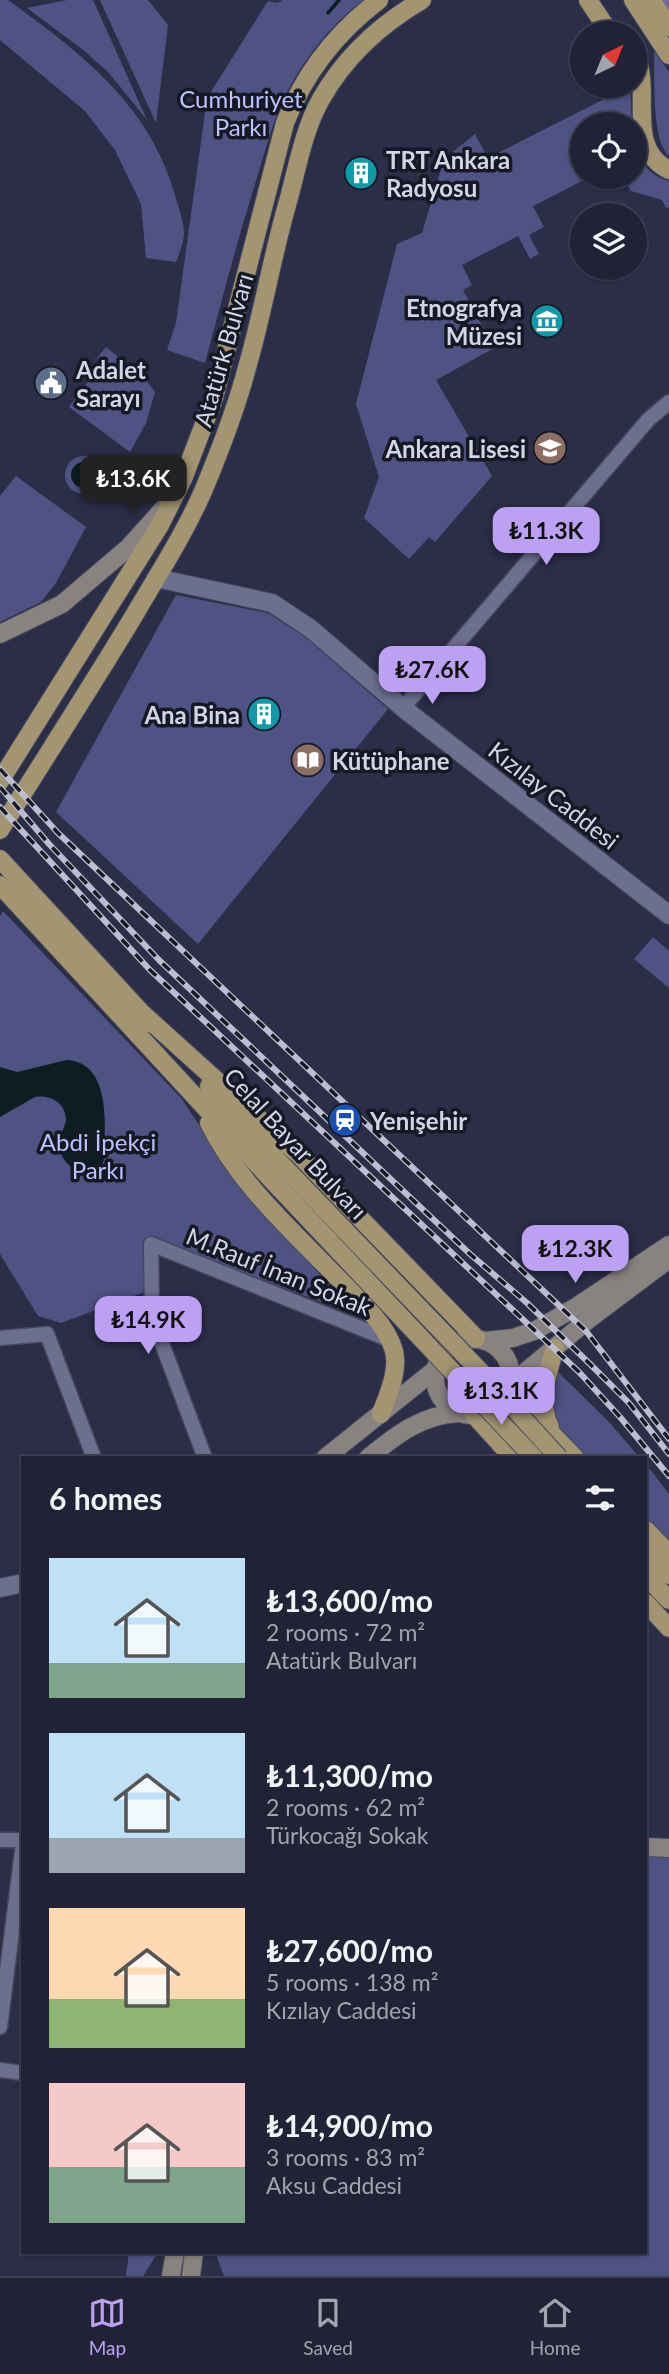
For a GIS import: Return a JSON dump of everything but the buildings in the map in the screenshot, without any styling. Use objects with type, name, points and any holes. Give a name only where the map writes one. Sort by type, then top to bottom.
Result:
[{"type":"main road","name":"Atatürk Bulvarı","points":[[0,780],[160,525],[214,398],[285,123],[292,105],[327,50],[356,17],[379,0]]},
{"type":"main road","name":"Atatürk Bulvarı","points":[[0,830],[181,538],[203,490],[237,405],[279,231],[313,116],[344,65],[373,35],[400,13],[422,0]]},
{"type":"main road","points":[[588,0],[602,21]]},
{"type":"main road","points":[[602,0],[616,21]]},
{"type":"main road","points":[[633,0],[660,12],[669,55]]},
{"type":"main road","points":[[642,98],[644,144],[650,156],[669,170]]},
{"type":"main road","points":[[647,169],[652,174],[669,181]]},
{"type":"main road","name":"Atatürk Bulvarı","points":[[0,634],[62,604],[147,528],[176,492]]},
{"type":"main road","name":"Celal Bayar Bulvarı","points":[[0,859],[27,901],[198,1101],[276,1172],[480,1371],[557,1456]]},
{"type":"main road","name":"Celal Bayar Bulvarı","points":[[0,885],[27,901],[144,1016],[276,1172],[532,1456]]},
{"type":"main road","points":[[144,1016],[298,1154],[480,1339],[493,1344],[506,1357],[510,1366],[510,1387],[506,1398],[495,1409],[467,1414],[442,1414],[414,1424],[371,1456]]},
{"type":"main road","points":[[198,1101],[226,1154],[243,1178],[362,1303],[390,1340],[395,1354],[394,1376],[381,1413]]},
{"type":"main road","points":[[511,1456],[467,1414],[445,1402],[439,1395],[435,1378],[443,1353],[458,1342],[525,1335],[558,1318],[669,1245]]},
{"type":"main road","points":[[510,1387],[589,1319],[669,1259]]},
{"type":"main road","points":[[555,1348],[545,1388],[543,1410],[555,1437]]},
{"type":"main road","points":[[327,1456],[436,1369]]},
{"type":"main road","points":[[510,1387],[573,1456]]},
{"type":"main road","points":[[647,1531],[669,1554]]},
{"type":"main road","points":[[647,1552],[669,1575]]},
{"type":"main road","points":[[647,1577],[669,1600]]},
{"type":"main road","points":[[647,1604],[669,1628]]},
{"type":"main road","points":[[647,1847],[669,1848]]},
{"type":"main road","points":[[171,2276],[175,2254]]},
{"type":"main road","points":[[191,2276],[194,2254]]},
{"type":"street","points":[[403,708],[648,420],[669,402]]},
{"type":"street","name":"Kızılay Caddesi","points":[[156,578],[272,603],[311,629],[403,708],[669,915]]},
{"type":"street","name":"M.Rauf İnan Sokak","points":[[204,1456],[152,1317],[151,1244],[390,1340]]},
{"type":"street","points":[[0,1338],[47,1334],[93,1456]]},
{"type":"street","points":[[0,1588],[21,1583]]},
{"type":"street","points":[[0,1840],[21,1842]]},
{"type":"street","points":[[0,2027],[21,1858]]},
{"type":"street","points":[[0,2070],[21,2073]]},
{"type":"green space","points":[[0,0],[8,0],[86,61],[110,84],[149,134],[164,163],[183,222],[183,243],[176,262],[146,258],[141,204],[115,150],[85,111],[0,40]]},
{"type":"green space","points":[[67,0],[93,0],[147,120],[109,73],[27,8]]},
{"type":"green space","points":[[100,0],[148,0],[168,25],[156,123]]},
{"type":"green space","name":"Cumhuriyet Parkı","points":[[282,0],[363,0],[335,25],[311,54],[282,103],[245,218],[205,363],[167,350],[176,323],[207,98],[268,1],[278,3]]},
{"type":"green space","points":[[654,51],[669,72],[669,156],[663,148],[657,122]]},
{"type":"green space","points":[[606,98],[631,98],[631,112],[579,112]]},
{"type":"green space","points":[[570,116],[570,187],[533,206],[544,227],[529,235],[539,254],[530,259],[518,236],[462,265],[472,285],[463,290],[494,348],[436,380],[492,476],[435,542],[429,537],[409,559],[364,518],[379,477],[356,404],[397,244],[422,233],[444,159],[475,134],[488,158]]},
{"type":"green space","points":[[647,169],[657,177],[669,181],[669,207],[666,208],[662,200],[630,189],[647,189]]},
{"type":"green space","points":[[106,347],[146,380],[155,392],[146,423],[130,452],[69,407],[102,363],[97,358]]},
{"type":"green space","points":[[84,456],[98,461],[103,475],[98,489],[84,494],[70,489],[65,475],[70,461]]},
{"type":"green space","points":[[16,476],[86,527],[56,583],[41,602],[0,622],[0,496]]},
{"type":"green space","points":[[176,595],[268,613],[305,637],[388,709],[198,944],[56,812]]},
{"type":"green space","name":"Abdi İpekçi Parkı","points":[[3,911],[182,1099],[234,1179],[356,1315],[152,1238],[147,1291],[61,1323],[38,1316],[0,1254],[0,916]]},
{"type":"green space","points":[[653,937],[669,951],[669,988],[634,959]]},
{"type":"green space","points":[[557,1371],[609,1422],[638,1456],[582,1456],[555,1419]]},
{"type":"green space","points":[[647,1465],[669,1494],[669,1545],[647,1522]]},
{"type":"green space","points":[[647,1847],[669,1848],[669,2276],[224,2276],[216,2254],[647,2254]]},
{"type":"green space","points":[[129,2254],[157,2254],[143,2276],[126,2276]]},
{"type":"shaded area","points":[[84,462],[93,466],[97,475],[93,484],[84,488],[75,484],[71,475],[75,466]]},
{"type":"shaded area","points":[[67,1060],[82,1064],[92,1072],[103,1099],[104,1159],[102,1166],[92,1173],[72,1167],[60,1151],[61,1134],[66,1120],[63,1109],[56,1101],[41,1096],[35,1097],[0,1117],[0,1067],[17,1072]]},
{"type":"waterway","points":[[328,13],[339,0]]},
{"type":"railway","points":[[0,769],[58,833],[586,1331],[669,1439]]},
{"type":"railway","points":[[0,787],[49,844],[159,960],[470,1254],[527,1303],[629,1403],[669,1454]]},
{"type":"railway","points":[[0,807],[150,970],[579,1372],[669,1476]]},
{"type":"place","name":"TRT Ankara Radyosu","points":[[361,173]]},
{"type":"place","name":"Etnografya Müzesi","points":[[547,321]]},
{"type":"place","name":"Adalet Sarayı","points":[[51,383]]},
{"type":"place","name":"Ankara Lisesi","points":[[550,448]]},
{"type":"place","name":"Ana Bina","points":[[264,714]]},
{"type":"place","name":"Kütüphane","points":[[308,760]]},
{"type":"place","name":"Yenişehir","points":[[345,1120]]}]
